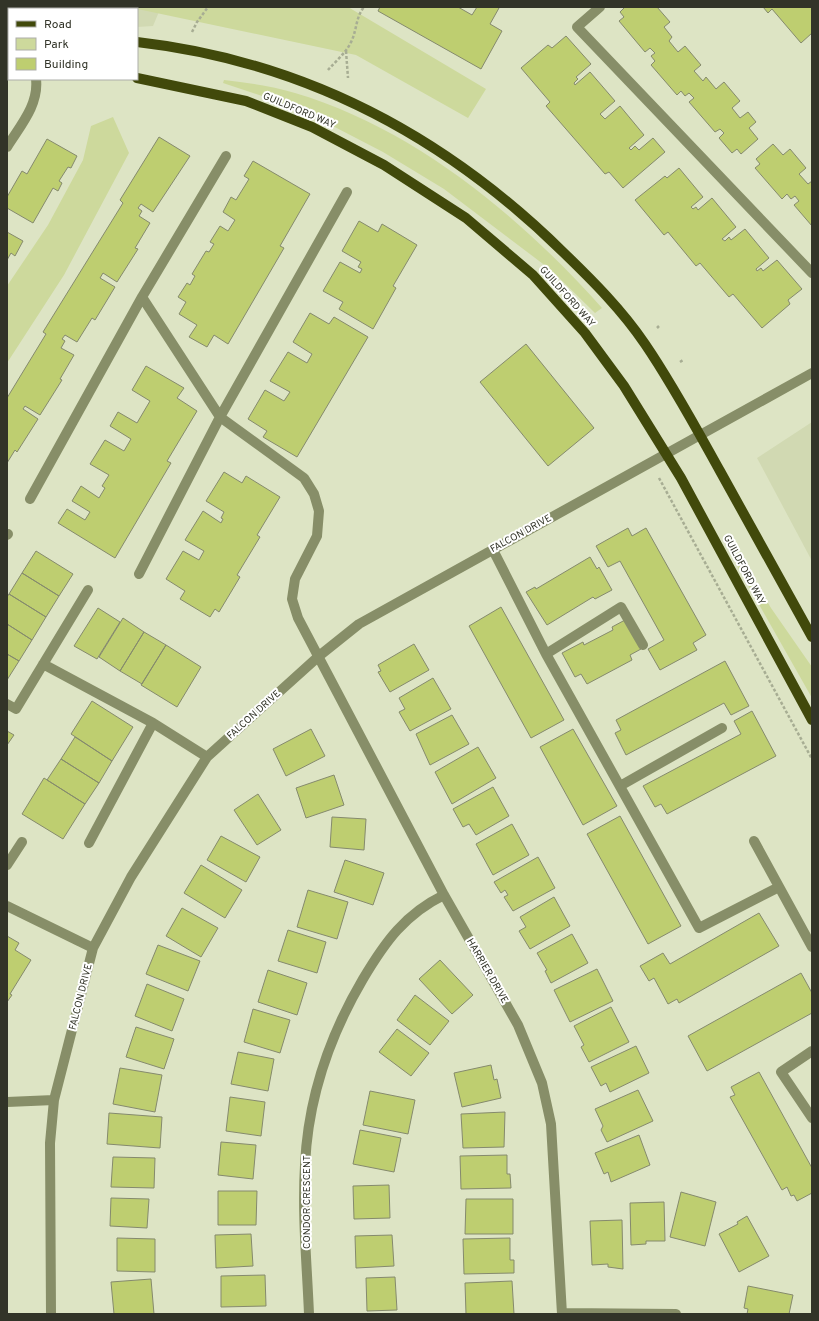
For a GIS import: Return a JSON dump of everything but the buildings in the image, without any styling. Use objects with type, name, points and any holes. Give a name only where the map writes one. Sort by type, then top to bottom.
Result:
[{"type":"main road","points":[[138,42],[169,46],[258,66],[326,90],[402,127],[470,171],[534,223],[602,291],[644,342],[688,411],[812,637]]},
{"type":"main road","name":"GUILDFORD WAY","points":[[138,78],[246,101],[312,127],[384,165],[466,218],[533,275],[585,333],[624,386],[681,478],[812,720]]},
{"type":"street","points":[[600,7],[577,27],[812,273]]},
{"type":"street","points":[[7,147],[32,107],[37,91],[36,80]]},
{"type":"street","points":[[30,499],[142,298],[226,156]]},
{"type":"street","points":[[139,574],[220,417],[347,192]]},
{"type":"street","points":[[142,298],[220,417]]},
{"type":"street","name":"FALCON DRIVE","points":[[51,1314],[50,1143],[54,1100],[93,948],[130,877],[206,757],[319,656],[359,624],[812,373]]},
{"type":"street","name":"HARRIER DRIVE","points":[[220,417],[304,478],[314,494],[319,511],[317,536],[295,579],[292,599],[298,618],[444,895],[518,1025],[542,1083],[552,1124],[562,1313]]},
{"type":"street","points":[[493,550],[546,654],[699,928],[779,887]]},
{"type":"street","points":[[7,704],[16,709],[88,590]]},
{"type":"street","points":[[546,654],[621,607],[643,645]]},
{"type":"street","points":[[43,664],[153,723],[206,757]]},
{"type":"street","points":[[89,843],[153,723]]},
{"type":"street","points":[[620,786],[722,728]]},
{"type":"street","points":[[754,841],[812,947]]},
{"type":"street","points":[[7,865],[22,842]]},
{"type":"street","name":"CONDOR CRESCENT","points":[[308,1314],[305,1165],[314,1104],[326,1058],[353,995],[377,957],[405,920],[422,906],[444,895]]},
{"type":"street","points":[[7,906],[93,948]]},
{"type":"street","points":[[812,1052],[781,1072],[812,1118]]},
{"type":"street","points":[[7,1102],[54,1100]]},
{"type":"street","points":[[562,1313],[676,1314]]},
{"type":"path","points":[[192,32],[208,7]]},
{"type":"path","points":[[328,70],[346,50],[352,40],[358,14],[364,7]]},
{"type":"path","points":[[346,50],[348,78]]},
{"type":"path","points":[[667,492],[812,759]]},
{"type":"shaded area","points":[[7,7],[161,7],[153,26],[138,27],[138,8],[8,8],[7,34]]},
{"type":"shaded area","points":[[812,422],[812,561],[757,458]]},
{"type":"green space","points":[[128,7],[348,7],[486,89],[468,118],[356,55]]},
{"type":"green space","points":[[224,80],[260,85],[295,93],[339,109],[382,129],[423,152],[501,209],[537,241],[602,308],[595,313],[551,270],[444,189],[383,152],[327,123],[268,98],[223,83]]},
{"type":"green space","points":[[113,117],[129,153],[64,275],[7,363],[7,286],[48,225],[83,160],[91,126]]},
{"type":"green space","points":[[741,558],[771,608],[812,667],[812,698],[736,564],[735,561]]}]
